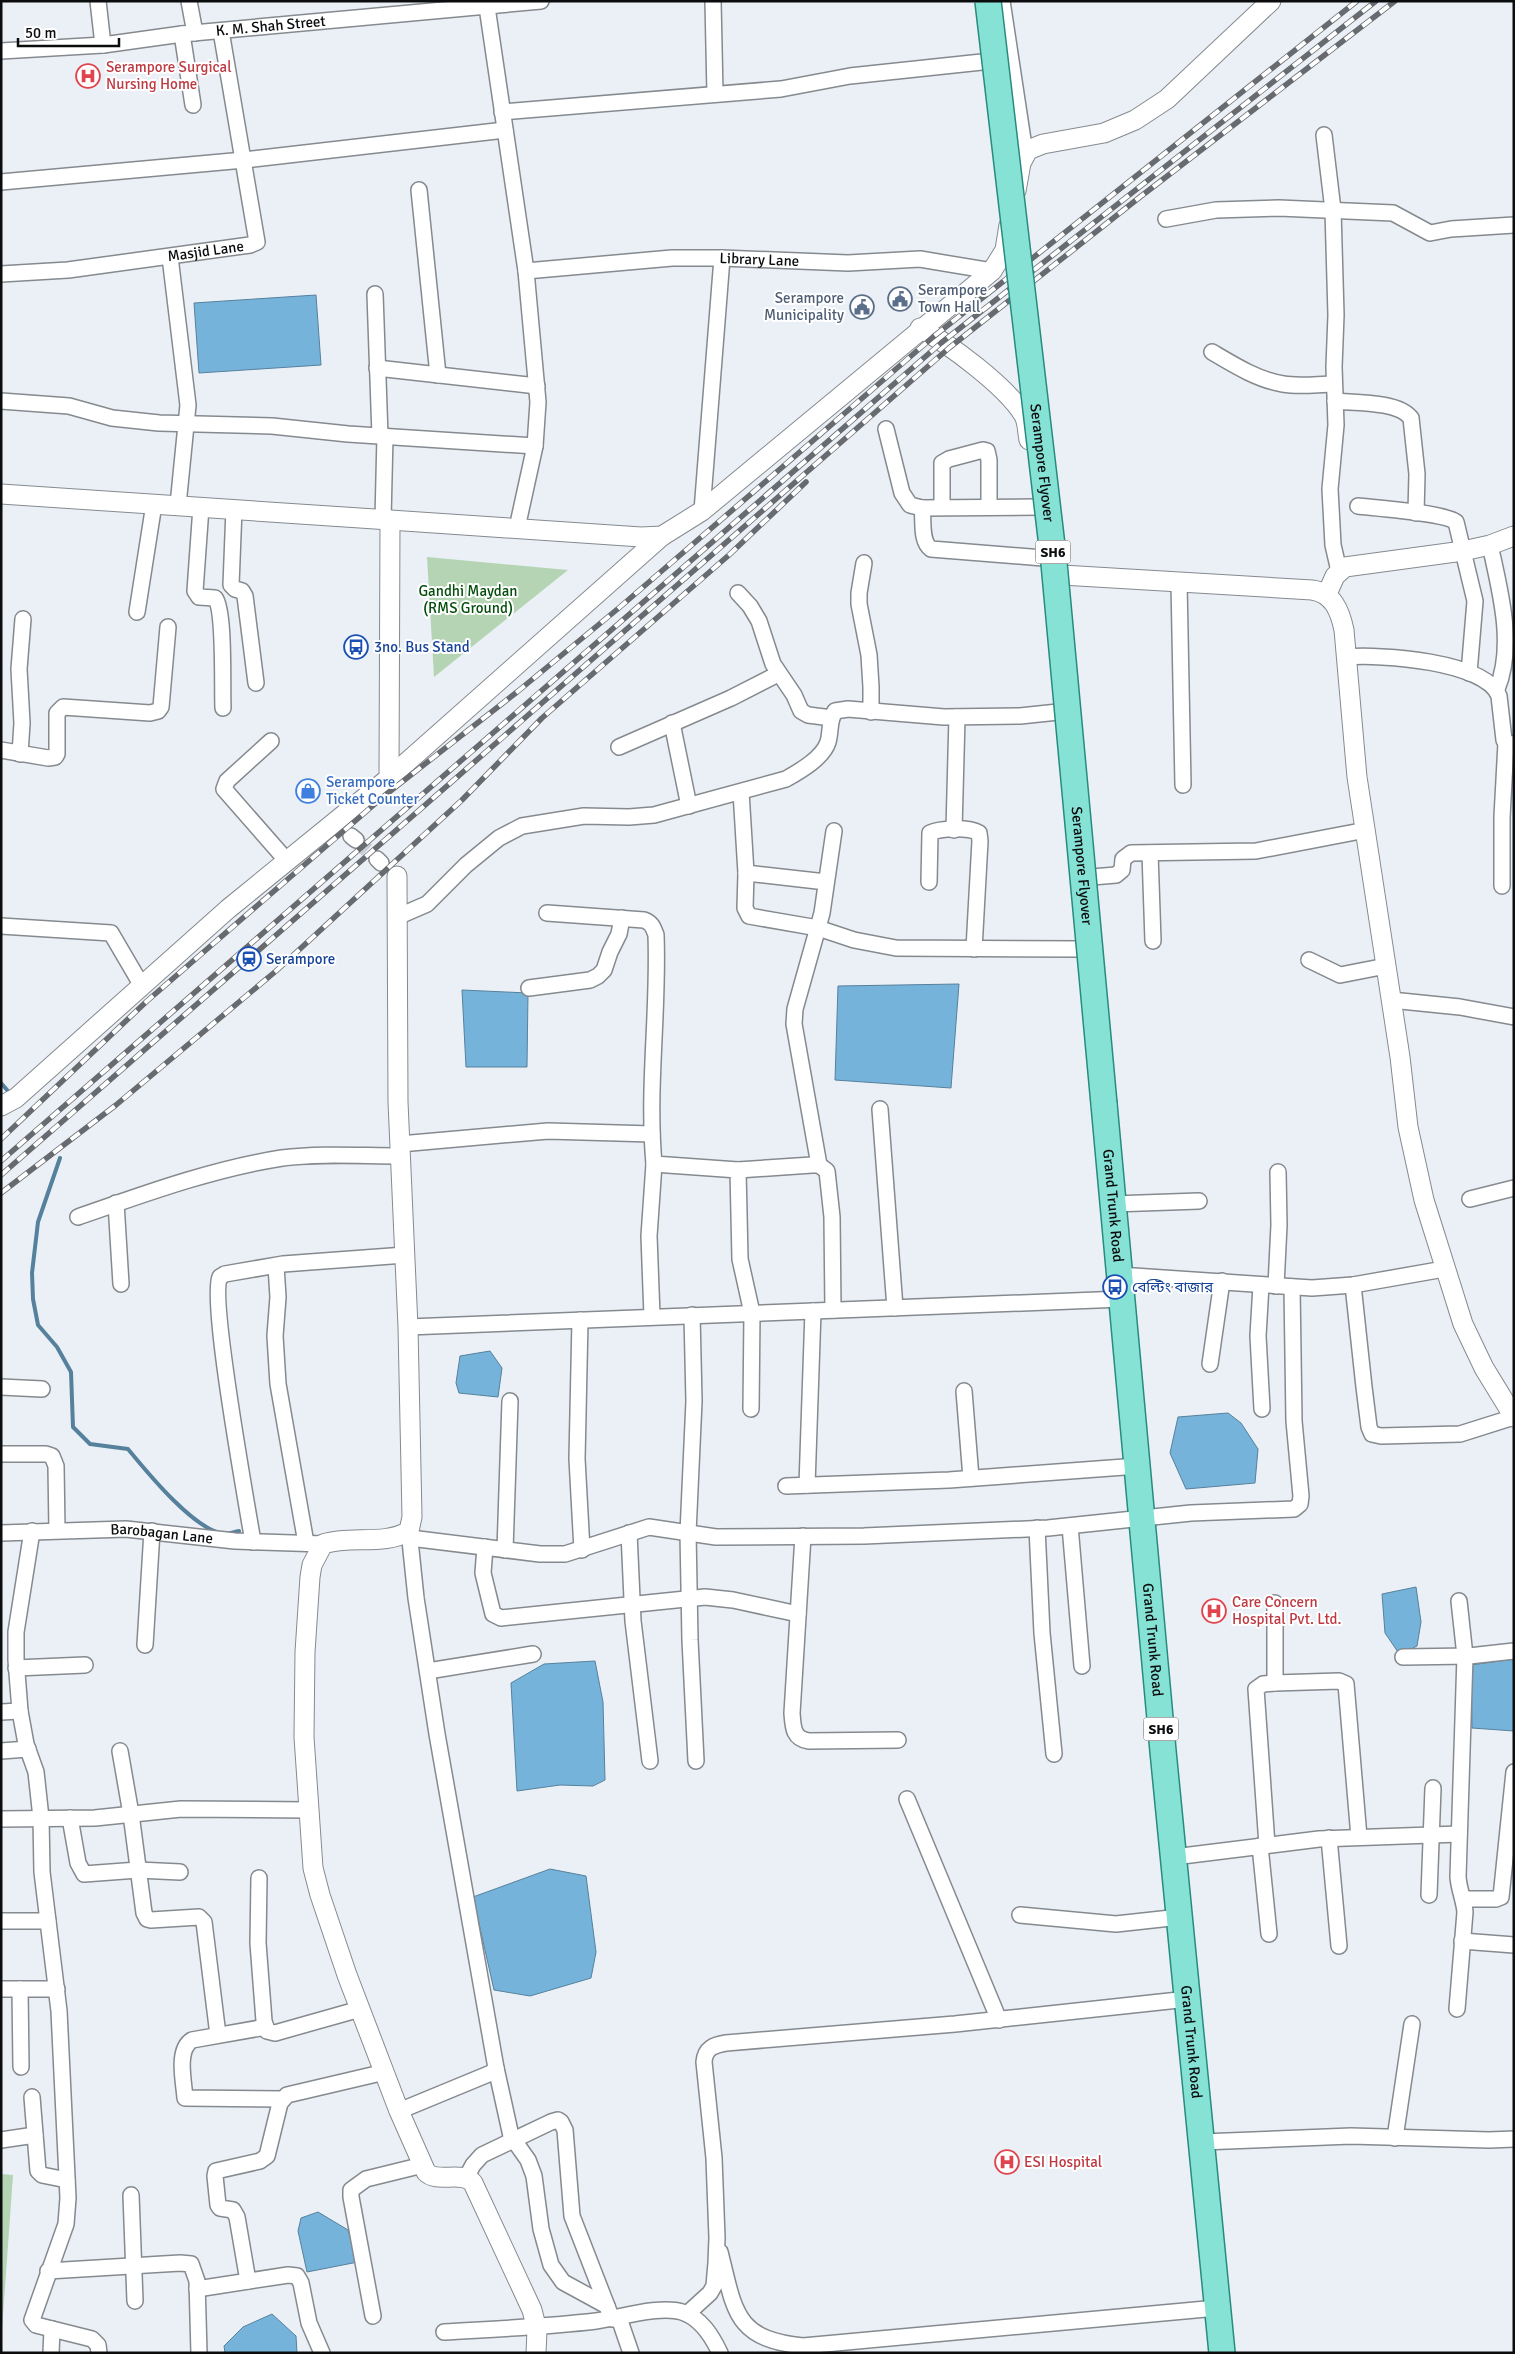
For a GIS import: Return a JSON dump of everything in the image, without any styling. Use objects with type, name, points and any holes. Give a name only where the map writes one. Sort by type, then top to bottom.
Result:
[{"type":"main road","name":"Serampore Flyover","points":[[988,1],[1054,562],[1106,1116]]},
{"type":"main road","name":"Grand Trunk Road","points":[[1106,1116],[1119,1275],[1222,2353]]},
{"type":"street","points":[[98,1],[103,44]]},
{"type":"street","points":[[189,1],[188,33],[193,106]]},
{"type":"street","name":"K. M. Shah Street","points":[[1,51],[103,44],[188,33],[221,31],[400,7],[487,7],[541,1]]},
{"type":"street","points":[[713,1],[715,94]]},
{"type":"street","points":[[1,1106],[16,1098],[228,909],[389,778],[662,536],[702,511],[920,328],[992,271],[1005,250],[1025,153],[1002,1]]},
{"type":"street","points":[[1025,153],[1031,148],[1043,144],[1116,129],[1141,116],[1167,99],[1271,1]]},
{"type":"street","points":[[487,7],[526,271],[538,402],[536,446],[517,528]]},
{"type":"street","name":"Masjid Lane","points":[[1,274],[68,270],[170,257],[250,245],[257,242],[221,31]]},
{"type":"street","points":[[502,112],[781,89],[850,76],[1010,59]]},
{"type":"street","points":[[1,182],[244,160],[505,130]]},
{"type":"street","points":[[1324,135],[1333,210],[1336,315],[1334,384],[1336,425],[1330,509],[1333,545],[1338,572]]},
{"type":"street","points":[[419,190],[438,375]]},
{"type":"street","points":[[1166,219],[1216,210],[1333,210],[1397,214],[1427,232],[1514,225]]},
{"type":"street","points":[[170,257],[188,405],[178,506]]},
{"type":"street","name":"Library Lane","points":[[526,271],[672,258],[848,262],[920,259],[992,271]]},
{"type":"street","points":[[702,511],[722,258]]},
{"type":"street","points":[[375,294],[386,519],[389,778]]},
{"type":"street","points":[[920,328],[979,370],[1008,396],[1024,414],[1026,420],[1043,558],[1058,712],[1090,1078],[1106,1116],[1113,1110],[1040,346]]},
{"type":"street","points":[[1212,352],[1240,368],[1272,382],[1296,385],[1334,384]]},
{"type":"street","points":[[378,368],[537,386]]},
{"type":"street","points":[[1,401],[69,406],[112,418],[185,424],[272,426],[382,436],[536,446]]},
{"type":"street","points":[[1335,401],[1389,406],[1401,409],[1411,418],[1417,474],[1416,513]]},
{"type":"street","points":[[886,429],[904,499],[910,505],[922,508],[1037,507]]},
{"type":"street","points":[[942,507],[942,463],[945,460],[983,450],[986,451],[989,460],[989,506]]},
{"type":"street","points":[[1,494],[641,537],[662,536]]},
{"type":"street","points":[[137,612],[154,504]]},
{"type":"street","points":[[1358,506],[1416,513],[1453,520],[1458,528],[1474,601],[1468,673]]},
{"type":"street","points":[[201,507],[194,588],[198,596],[215,598],[218,603],[221,631],[223,708]]},
{"type":"street","points":[[922,508],[925,544],[931,549],[1043,558]]},
{"type":"street","points":[[234,509],[231,585],[235,589],[242,591],[245,596],[256,683]]},
{"type":"street","points":[[1327,594],[1338,572],[1350,566],[1463,551],[1490,545],[1514,536]]},
{"type":"street","points":[[1490,545],[1501,598],[1506,639],[1506,659],[1497,690],[1510,743],[1502,817],[1502,886]]},
{"type":"street","points":[[864,563],[859,599],[868,655],[871,687],[870,712]]},
{"type":"street","points":[[1062,575],[1312,590],[1327,594],[1340,615],[1347,657],[1358,777],[1408,1127],[1424,1200],[1444,1269],[1463,1324],[1484,1368],[1514,1417],[1472,1431],[1446,1436],[1381,1436],[1372,1434],[1369,1427],[1352,1285]]},
{"type":"street","points":[[1179,583],[1183,785]]},
{"type":"street","points":[[738,594],[750,606],[759,621],[778,674],[794,695],[803,714],[832,718]]},
{"type":"street","points":[[20,754],[22,723],[19,669],[23,619]]},
{"type":"street","points":[[1,750],[20,754],[55,757],[57,754],[57,713],[63,707],[153,713],[158,711],[161,706],[168,627]]},
{"type":"street","points":[[1347,657],[1391,657],[1436,664],[1468,673],[1487,681],[1497,690]]},
{"type":"street","points":[[619,747],[731,698],[778,674]]},
{"type":"street","points":[[397,917],[427,904],[466,865],[499,838],[522,826],[584,816],[648,816],[786,779],[819,756],[828,741],[833,712],[839,710],[957,716],[1020,716],[1058,712]]},
{"type":"street","points":[[954,830],[957,716]]},
{"type":"street","points":[[672,723],[689,806]]},
{"type":"street","points":[[271,741],[227,781],[224,789],[287,861]]},
{"type":"street","points":[[741,792],[746,873],[745,908],[749,916],[818,928],[854,940],[896,948],[1079,949]]},
{"type":"street","points":[[929,882],[930,833],[954,830],[976,831],[980,836],[974,949]]},
{"type":"street","points":[[1092,877],[1116,874],[1122,870],[1123,859],[1131,854],[1256,851],[1366,830]]},
{"type":"street","points":[[819,1165],[794,1024],[795,1008],[818,928],[834,832]]},
{"type":"street","points":[[1150,853],[1153,942]]},
{"type":"street","points":[[746,873],[826,882]]},
{"type":"street","points":[[396,875],[400,1150],[408,1327],[412,1517],[409,1534],[428,1671],[496,2068],[514,2141],[532,2167],[541,2229],[551,2265],[563,2282],[613,2314]]},
{"type":"street","points":[[547,913],[622,918],[650,922],[656,935],[658,985],[653,1044],[652,1134],[654,1164],[649,1236],[652,1316]]},
{"type":"street","points":[[529,988],[590,980],[598,976],[604,970],[615,943],[622,918]]},
{"type":"street","points":[[1,926],[111,933],[142,986]]},
{"type":"street","points":[[1309,960],[1340,975],[1386,966]]},
{"type":"street","points":[[1391,1000],[1460,1007],[1514,1017]]},
{"type":"street","points":[[880,1109],[895,1308]]},
{"type":"street","points":[[78,1217],[208,1174],[284,1158],[400,1150],[548,1131],[652,1134]]},
{"type":"street","points":[[654,1164],[738,1170],[819,1165],[824,1168],[828,1175],[833,1234],[833,1310]]},
{"type":"street","points":[[738,1170],[740,1259],[752,1313],[751,1409]]},
{"type":"street","points":[[1262,1408],[1258,1336],[1279,1225],[1278,1172]]},
{"type":"street","points":[[1470,1199],[1514,1188]]},
{"type":"street","points":[[1113,1204],[1199,1202]]},
{"type":"street","points":[[116,1203],[121,1284]]},
{"type":"street","points":[[253,1542],[223,1342],[218,1281],[224,1274],[276,1266],[404,1255]]},
{"type":"street","points":[[276,1266],[278,1297],[275,1336],[278,1384],[315,1543],[310,1578],[304,1738],[311,1854],[316,1881],[360,2009],[399,2111],[423,2166],[430,2175],[466,2178],[473,2183],[532,2310],[536,2326],[536,2353]]},
{"type":"street","points":[[1119,1275],[1222,1280],[1292,1287],[1352,1285],[1444,1269]]},
{"type":"street","points":[[1210,1364],[1222,1280]]},
{"type":"street","points":[[315,1543],[336,1540],[390,1538],[409,1534],[485,1547],[554,1555],[582,1550],[649,1527],[716,1537],[864,1536],[1070,1526],[1191,1514],[1290,1510],[1298,1507],[1301,1496],[1294,1421],[1292,1287]]},
{"type":"street","points":[[408,1327],[1122,1299]]},
{"type":"street","points":[[806,1485],[813,1311]]},
{"type":"street","points":[[692,1315],[694,1420],[688,1533],[696,1761]]},
{"type":"street","points":[[580,1320],[577,1459],[582,1550]]},
{"type":"street","points":[[1,1387],[42,1389]]},
{"type":"street","points":[[964,1391],[971,1478]]},
{"type":"street","points":[[506,1550],[510,1401]]},
{"type":"street","points":[[1,1454],[46,1454],[52,1456],[56,1466],[57,1530]]},
{"type":"street","points":[[786,1486],[971,1478],[1138,1466]]},
{"type":"street","points":[[1070,1526],[1082,1666]]},
{"type":"street","points":[[1037,1528],[1042,1632],[1054,1754]]},
{"type":"street","name":"Barobagan Lane","points":[[1,1533],[126,1529],[253,1542],[315,1543]]},
{"type":"street","points":[[32,1531],[16,1632],[16,1668],[20,1711],[28,1749],[36,1772],[42,1818],[42,1872],[57,1989],[68,2198],[66,2224],[32,2320],[36,2325],[92,2339],[98,2345],[99,2353]]},
{"type":"street","points":[[145,1644],[152,1531]]},
{"type":"street","points":[[629,1533],[632,1606],[650,1761]]},
{"type":"street","points":[[804,1536],[792,1713],[793,1726],[798,1738],[809,1741],[898,1740]]},
{"type":"street","points":[[485,1547],[483,1573],[491,1609],[496,1617],[719,1598],[798,1614]]},
{"type":"street","points":[[1457,2009],[1465,1912],[1459,1889],[1465,1656],[1459,1600]]},
{"type":"street","points":[[1275,1603],[1275,1683]]},
{"type":"street","points":[[1403,1657],[1465,1656],[1514,1651]]},
{"type":"street","points":[[428,1671],[533,1654]]},
{"type":"street","points":[[16,1668],[85,1665]]},
{"type":"street","points":[[1269,1934],[1256,1689],[1262,1684],[1338,1681],[1346,1684],[1359,1837]]},
{"type":"street","points":[[1,1712],[20,1711]]},
{"type":"street","points":[[1,1751],[28,1749]]},
{"type":"street","points":[[120,1751],[131,1814],[144,1912],[148,1919],[199,1917],[204,1922],[218,2035]]},
{"type":"street","points":[[1463,1899],[1496,1900],[1501,1897],[1514,1772]]},
{"type":"street","points":[[1429,1895],[1434,1788]]},
{"type":"street","points":[[906,1799],[999,2020]]},
{"type":"street","points":[[1,1819],[70,1818],[181,1809],[308,1810]]},
{"type":"street","points":[[70,1818],[81,1872],[88,1875],[138,1870],[180,1872]]},
{"type":"street","points":[[1174,1857],[1329,1838],[1459,1834]]},
{"type":"street","points":[[1329,1838],[1339,1946]]},
{"type":"street","points":[[259,1878],[258,1943],[266,2027],[269,2032],[275,2033],[360,2009]]},
{"type":"street","points":[[1020,1915],[1116,1924],[1180,1917]]},
{"type":"street","points":[[1,1922],[48,1921]]},
{"type":"street","points":[[1462,1941],[1514,1945]]},
{"type":"street","points":[[1,1989],[57,1989]]},
{"type":"street","points":[[20,1989],[22,2067]]},
{"type":"street","points":[[687,2314],[705,2299],[714,2286],[717,2238],[714,2158],[704,2062],[707,2051],[713,2046],[735,2042],[999,2020],[1188,2000]]},
{"type":"street","points":[[1395,2138],[1412,2024]]},
{"type":"street","points":[[266,2027],[192,2040],[182,2052],[185,2098],[283,2099],[293,2092],[384,2072]]},
{"type":"street","points":[[399,2111],[491,2073],[496,2068]]},
{"type":"street","points":[[32,2098],[40,2173],[67,2180]]},
{"type":"street","points":[[248,2281],[236,2212],[220,2208],[215,2173],[221,2168],[260,2161],[267,2156],[283,2099]]},
{"type":"street","points":[[466,2178],[473,2165],[482,2155],[550,2122],[558,2120],[561,2122],[564,2130],[572,2216],[631,2353]]},
{"type":"street","points":[[1,2140],[35,2135]]},
{"type":"street","points":[[1202,2142],[1351,2136],[1514,2139]]},
{"type":"street","points":[[373,2316],[351,2197],[352,2190],[366,2179],[423,2166]]},
{"type":"street","points":[[132,2195],[135,2301]]},
{"type":"street","points":[[717,2238],[738,2316],[752,2331],[790,2344],[803,2346],[1217,2308]]},
{"type":"street","points":[[48,2271],[134,2265],[191,2264],[197,2289],[199,2353]]},
{"type":"street","points":[[197,2289],[297,2276],[301,2283],[309,2323],[322,2353]]},
{"type":"street","points":[[444,2332],[536,2326],[613,2314],[667,2310],[687,2314],[704,2327],[720,2353]]},
{"type":"street","points":[[51,2353],[52,2329]]},
{"type":"green space","name":"Gandhi Maydan (RMS Ground)","points":[[427,557],[568,570],[434,677]]},
{"type":"green space","points":[[1,2174],[13,2175],[1,2343]]},
{"type":"water","points":[[316,295],[321,365],[199,373],[194,303]]},
{"type":"water","points":[[959,984],[951,1088],[835,1080],[838,986]]},
{"type":"water","points":[[462,990],[528,993],[527,1067],[466,1067]]},
{"type":"water","points":[[490,1351],[502,1368],[498,1397],[459,1393],[456,1383],[460,1356]]},
{"type":"water","points":[[1228,1413],[1241,1423],[1258,1449],[1255,1483],[1186,1489],[1170,1453],[1178,1417]]},
{"type":"water","points":[[1416,1587],[1421,1622],[1417,1646],[1400,1655],[1385,1633],[1382,1594]]},
{"type":"water","points":[[1514,1659],[1514,1731],[1472,1728],[1471,1665]]},
{"type":"water","points":[[595,1661],[603,1702],[605,1780],[593,1786],[560,1785],[517,1791],[511,1683],[544,1664]]},
{"type":"water","points":[[550,1869],[586,1876],[596,1952],[591,1978],[530,1996],[494,1990],[473,1897]]},
{"type":"water","points":[[318,2212],[348,2230],[358,2262],[307,2272],[298,2231],[301,2218]]},
{"type":"water","points":[[272,2314],[296,2336],[297,2353],[225,2353],[224,2346],[243,2327]]},
{"type":"waterway","points":[[1,1083],[8,1091]]},
{"type":"waterway","points":[[60,1158],[38,1222],[32,1273],[33,1299],[38,1325],[57,1347],[71,1372],[73,1427],[90,1444],[128,1449],[172,1499],[199,1522],[212,1530],[224,1534],[239,1531]]},
{"type":"tunnel","points":[[356,840],[377,859]]},
{"type":"railway","points":[[1,1139],[147,1001],[384,796],[517,692],[620,607],[933,337],[1357,1]]},
{"type":"railway","points":[[1,1161],[941,343],[1376,1]]},
{"type":"railway","points":[[1,1175],[949,348],[1140,197],[1395,1]]},
{"type":"railway","points":[[1,1193],[116,1105],[276,971],[462,800],[542,718],[729,555],[806,482]]},
{"type":"place","name":"Serampore Surgical Nursing Home","points":[[88,76]]},
{"type":"place","name":"Serampore Town Hall","points":[[900,299]]},
{"type":"place","name":"Serampore Municipality","points":[[862,307]]},
{"type":"place","name":"3no. Bus Stand","points":[[356,647]]},
{"type":"place","name":"Serampore Ticket Counter","points":[[308,791]]},
{"type":"place","name":"Serampore","points":[[249,959]]},
{"type":"place","name":"বেল্টিং বাজার","points":[[1115,1287]]},
{"type":"place","name":"Care Concern Hospital Pvt. Ltd.","points":[[1214,1611]]},
{"type":"place","name":"ESI Hospital","points":[[1007,2162]]}]
